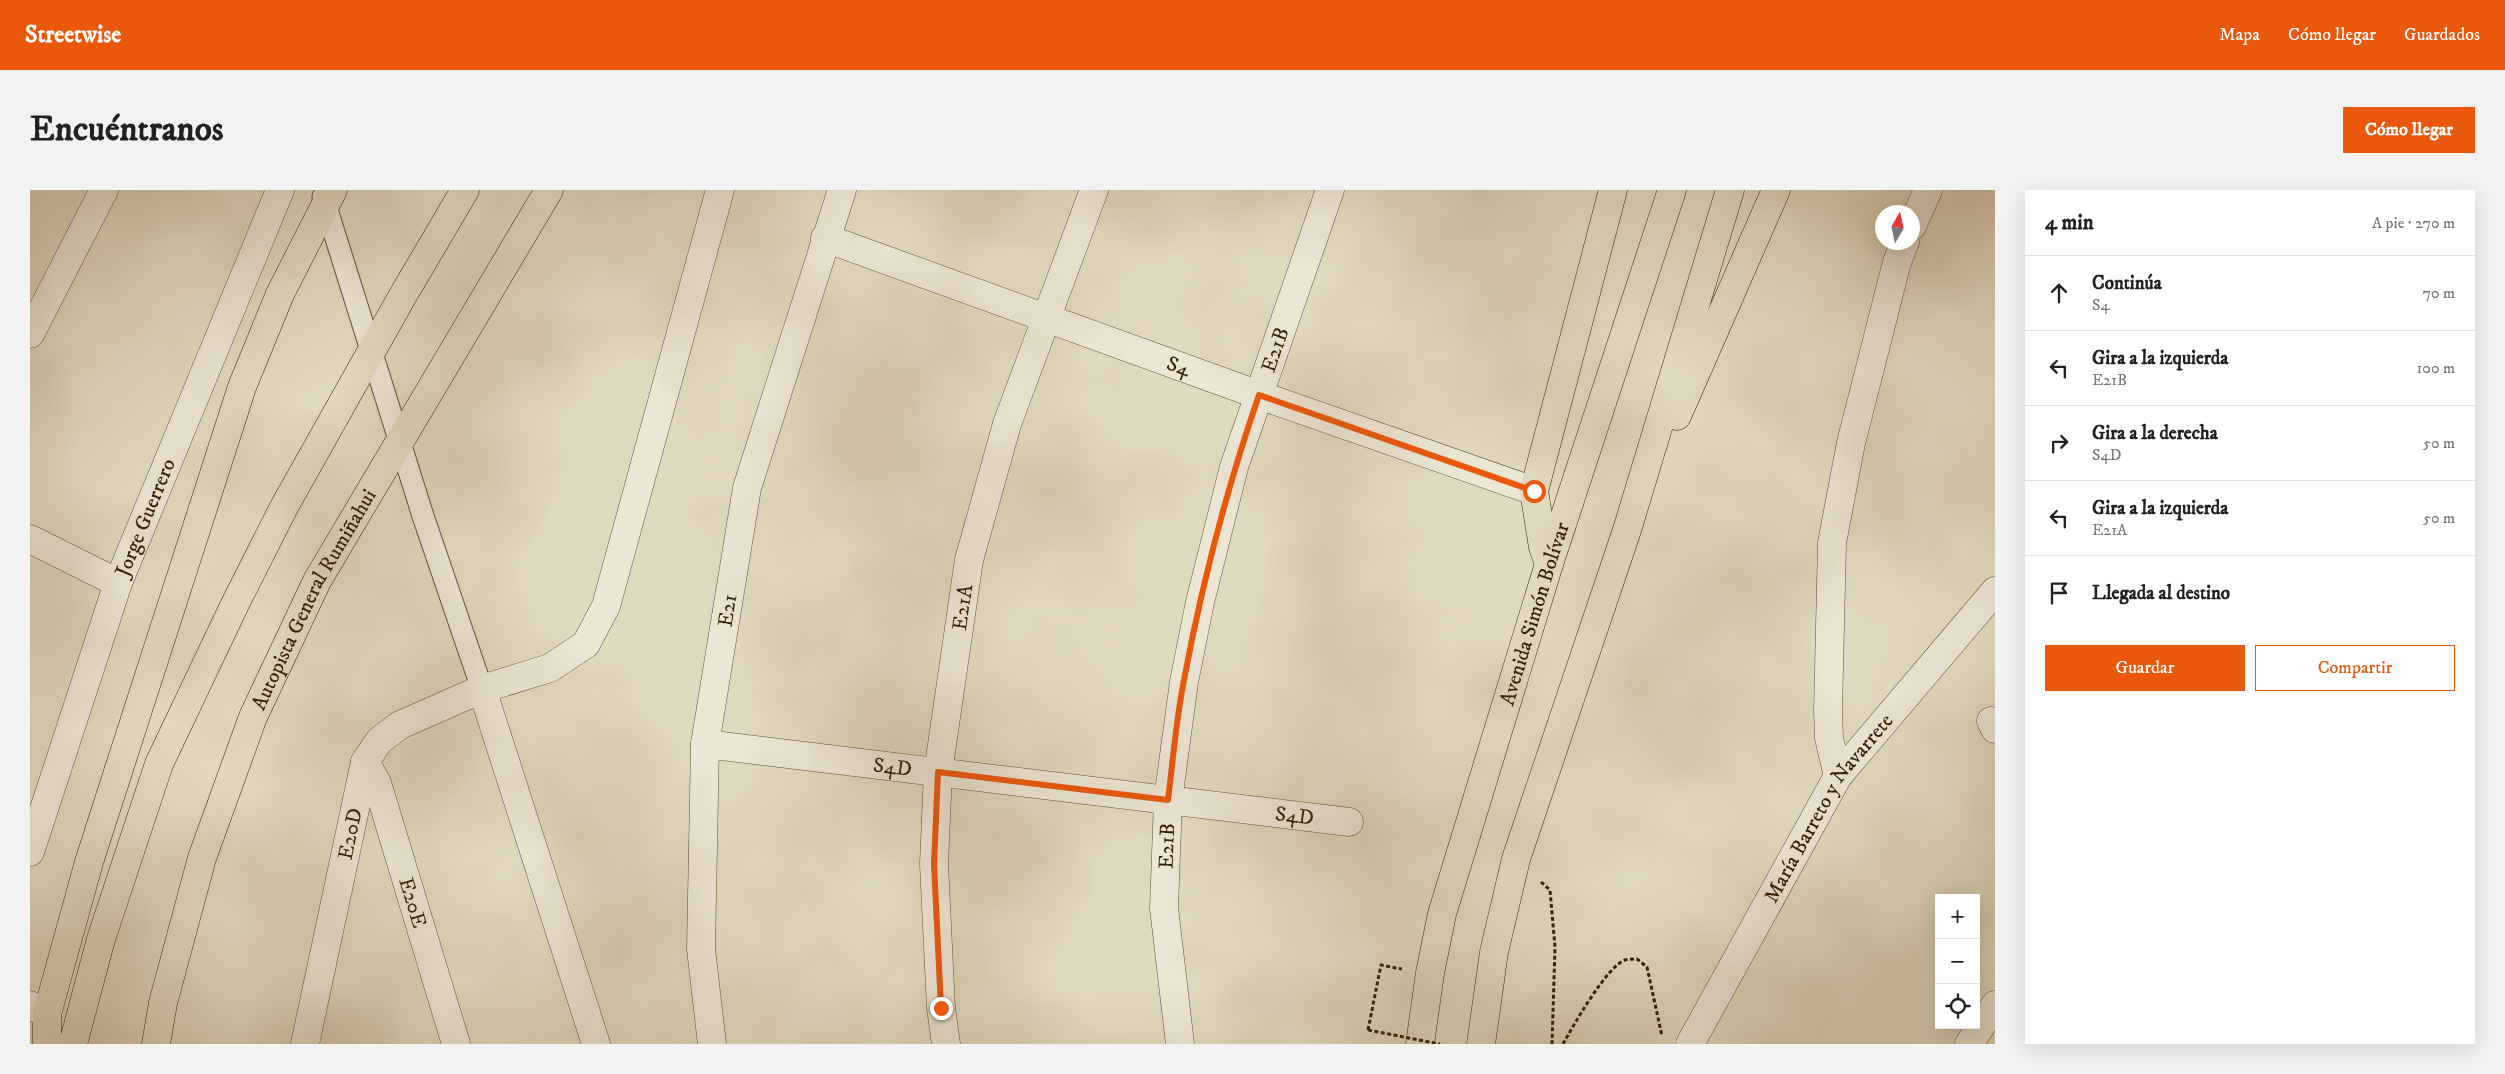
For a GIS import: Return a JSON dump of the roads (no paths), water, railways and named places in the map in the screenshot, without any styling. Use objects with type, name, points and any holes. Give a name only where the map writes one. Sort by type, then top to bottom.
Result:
[{"type":"highway","points":[[47,1044],[39,1009],[242,387],[280,294],[333,190]]},
{"type":"highway","points":[[73,1044],[102,939],[163,755],[235,604],[284,507],[402,297],[465,190]]},
{"type":"highway","name":"Avenida Simón Bolívar","points":[[1420,1044],[1430,973],[1442,914],[1549,564],[1672,190]]},
{"type":"highway","points":[[1481,1044],[1494,952],[1516,859],[1627,530],[1730,190]]},
{"type":"highway","points":[[1627,530],[1776,190]]},
{"type":"highway","name":"Autopista General Rumiñahui","points":[[156,1044],[163,1003],[202,858],[253,717],[317,581],[551,194]]},
{"type":"highway","points":[[1549,564],[1543,547],[1534,491],[1609,194]]},
{"type":"street","points":[[30,334],[104,190]]},
{"type":"street","name":"Jorge Guerrero","points":[[30,852],[118,583],[280,190]]},
{"type":"street","points":[[321,190],[413,485],[482,689],[596,1044]]},
{"type":"street","name":"E20D","points":[[305,1044],[365,762],[379,741],[400,725],[482,689],[550,668],[586,644],[606,606],[720,190]]},
{"type":"street","name":"E21","points":[[712,1044],[701,949],[704,744],[747,488],[825,238],[842,190]]},
{"type":"street","name":"E21A","points":[[946,1044],[941,1008],[934,864],[938,772],[969,560],[1007,424],[1094,190]]},
{"type":"street","name":"E21B","points":[[1180,1044],[1164,908],[1168,800],[1184,682],[1200,602],[1234,467],[1330,190]]},
{"type":"street","points":[[1920,208],[1928,190]]},
{"type":"street","name":"S4","points":[[825,238],[1259,395],[1534,491]]},
{"type":"street","points":[[1838,776],[1829,738],[1828,710],[1832,544],[1851,443],[1897,262],[1902,250]]},
{"type":"street","points":[[30,539],[118,583]]},
{"type":"street","name":"María Barreto y Navarrete","points":[[1690,1044],[1838,776],[1995,592]]},
{"type":"street","name":"S4D","points":[[704,744],[1349,822]]},
{"type":"street","name":"E20E","points":[[365,762],[377,784],[456,1044]]},
{"type":"street","points":[[1969,1044],[1992,1013]]},
{"type":"street","points":[[1992,1013],[1995,1044]]}]
